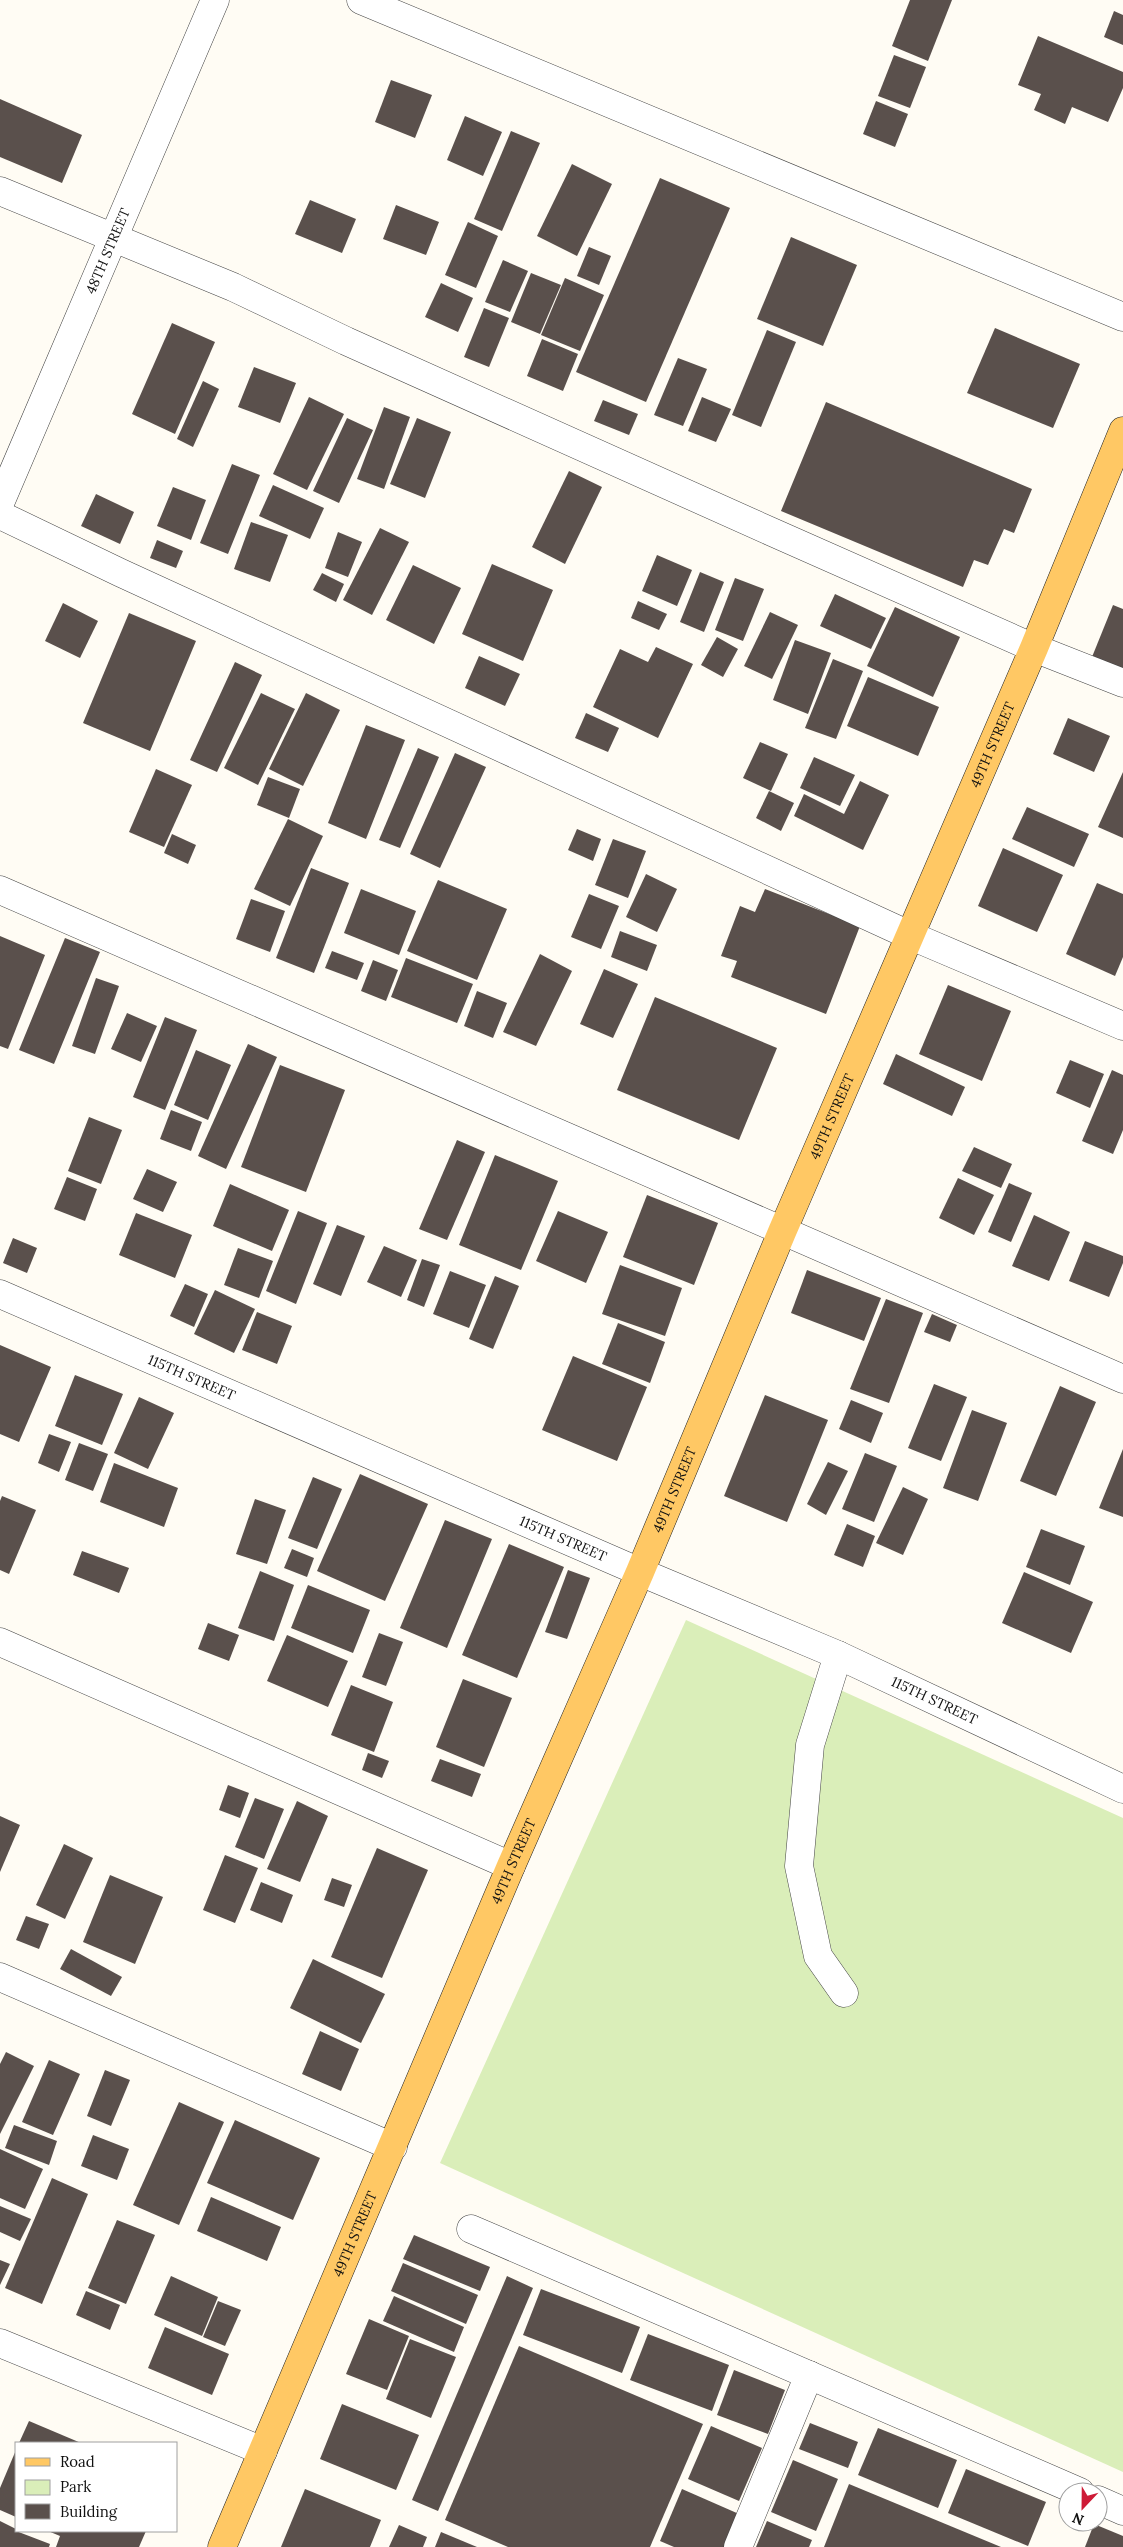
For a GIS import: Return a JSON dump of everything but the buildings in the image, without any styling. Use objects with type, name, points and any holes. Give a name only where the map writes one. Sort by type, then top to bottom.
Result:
[{"type":"main road","name":"49TH STREET","points":[[222,2547],[512,1866],[640,1572],[782,1232],[1034,648],[1123,431]]},
{"type":"street","name":"48TH STREET","points":[[0,502],[114,240],[215,0]]},
{"type":"street","points":[[361,0],[1123,317]]},
{"type":"street","points":[[0,191],[114,240],[233,287],[374,353],[1034,648],[1123,683]]},
{"type":"street","points":[[0,516],[909,935],[1123,1026]]},
{"type":"street","points":[[0,890],[1123,1379]]},
{"type":"street","name":"115TH STREET","points":[[0,1294],[640,1572],[838,1655],[1123,1789]]},
{"type":"street","points":[[0,1642],[512,1866]]},
{"type":"street","points":[[838,1655],[810,1745],[800,1866],[818,1956],[844,1993]]},
{"type":"street","points":[[0,1977],[393,2147]]},
{"type":"street","points":[[471,2229],[1058,2483]]},
{"type":"street","points":[[0,2343],[263,2451]]},
{"type":"street","points":[[738,2547],[809,2375]]},
{"type":"street","points":[[1108,2504],[1123,2511]]},
{"type":"green space","points":[[686,1620],[1123,1818],[1123,2472],[440,2163]]}]
